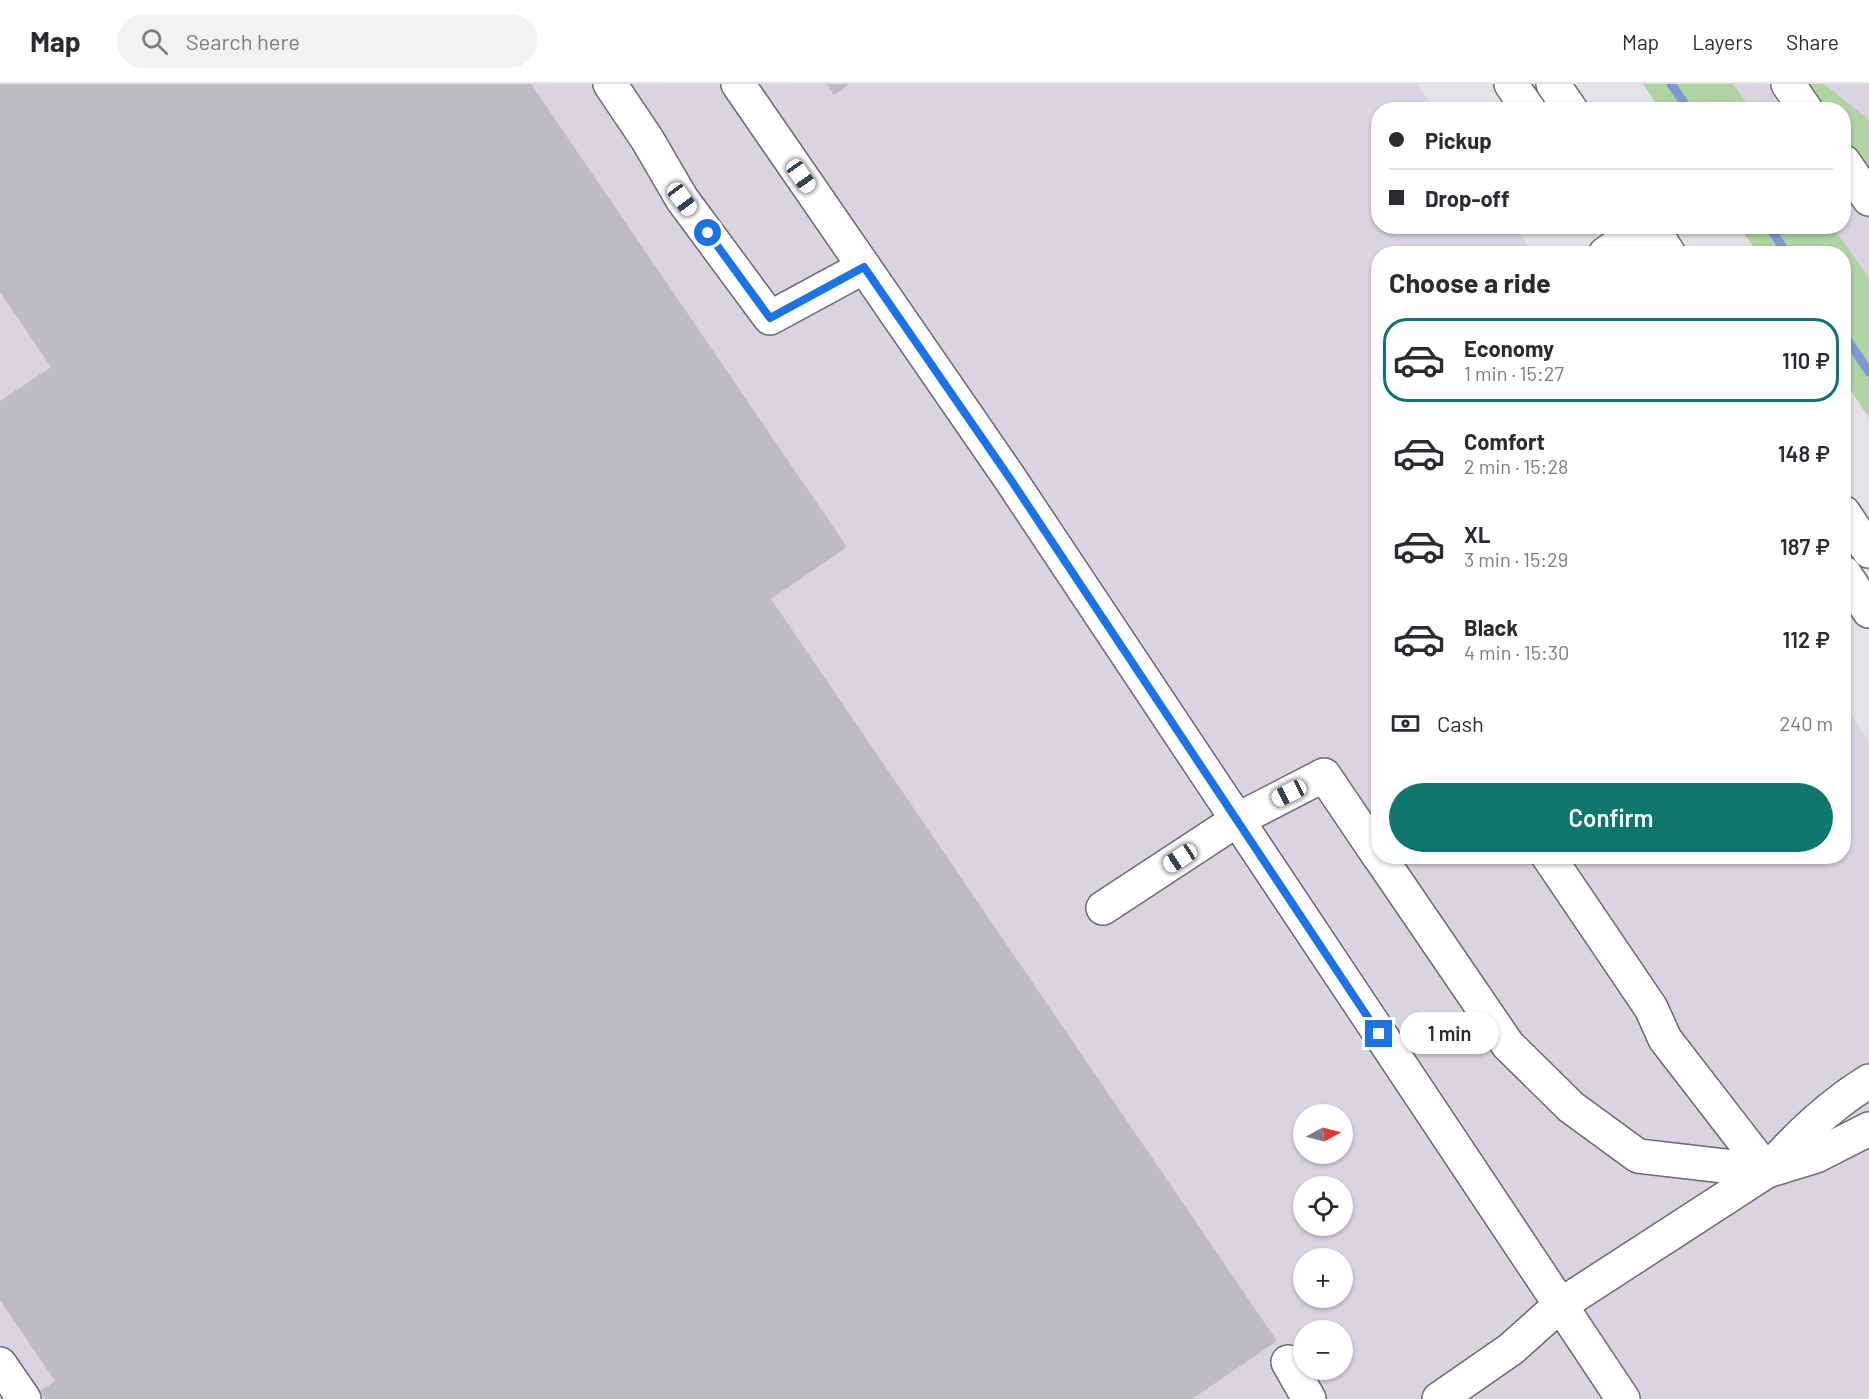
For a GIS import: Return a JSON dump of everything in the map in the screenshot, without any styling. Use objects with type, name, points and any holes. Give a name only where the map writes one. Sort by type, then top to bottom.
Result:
[{"type":"street","points":[[610,84],[682,199],[770,318],[864,267]]},
{"type":"street","points":[[738,84],[1009,477],[1623,1399]]},
{"type":"street","points":[[1511,84],[1523,102]]},
{"type":"street","points":[[1553,84],[1565,102]]},
{"type":"street","points":[[1788,84],[1800,102]]},
{"type":"street","points":[[1851,172],[1869,199]]},
{"type":"street","points":[[1626,238],[1648,246]]},
{"type":"street","points":[[1851,524],[1869,551]]},
{"type":"street","points":[[1851,583],[1869,610]]},
{"type":"street","points":[[1103,908],[1237,820],[1324,775],[1371,844]]},
{"type":"street","points":[[1384,864],[1508,1045],[1571,1107],[1638,1156],[1767,1171],[1816,1156],[1869,1129]]},
{"type":"street","points":[[1553,864],[1651,1008],[1665,1039],[1767,1171]]},
{"type":"street","points":[[1438,1399],[1511,1349],[1559,1306],[1767,1171],[1794,1140],[1841,1099],[1869,1081]]},
{"type":"street","points":[[1288,1362],[1309,1399]]},
{"type":"street","points":[[0,1364],[24,1399]]},
{"type":"shaded area","points":[[0,84],[1417,84],[1429,102],[1371,102],[1371,234],[1520,234],[1528,246],[1371,246],[1371,864],[1851,864],[1851,714],[1869,741],[1869,1399],[0,1399]]},
{"type":"shaded area","points":[[1733,84],[1869,84],[1869,278],[1851,252],[1851,246],[1846,246],[1838,234],[1851,234],[1851,102],[1746,102]]},
{"type":"green space","points":[[1643,84],[1733,84],[1746,102],[1655,102]]},
{"type":"green space","points":[[1801,84],[1824,84],[1846,102],[1814,102]]},
{"type":"green space","points":[[1851,106],[1869,120],[1869,177],[1851,152]]},
{"type":"green space","points":[[1744,234],[1838,234],[1846,246],[1753,246]]},
{"type":"green space","points":[[1851,252],[1869,278],[1869,418],[1851,391]]},
{"type":"building","points":[[0,84],[531,84],[847,547],[771,599],[1277,1341],[1192,1399],[45,1399],[40,1391],[55,1381],[0,1300],[0,401],[51,367],[0,292]]},
{"type":"building","points":[[827,84],[850,84],[834,95]]},
{"type":"waterway","points":[[1671,84],[1683,102]]},
{"type":"waterway","points":[[1774,234],[1782,246]]},
{"type":"waterway","points":[[1851,345],[1869,372]]},
{"type":"route","points":[[708,233],[770,318],[864,267],[1009,477],[1379,1034]]}]
